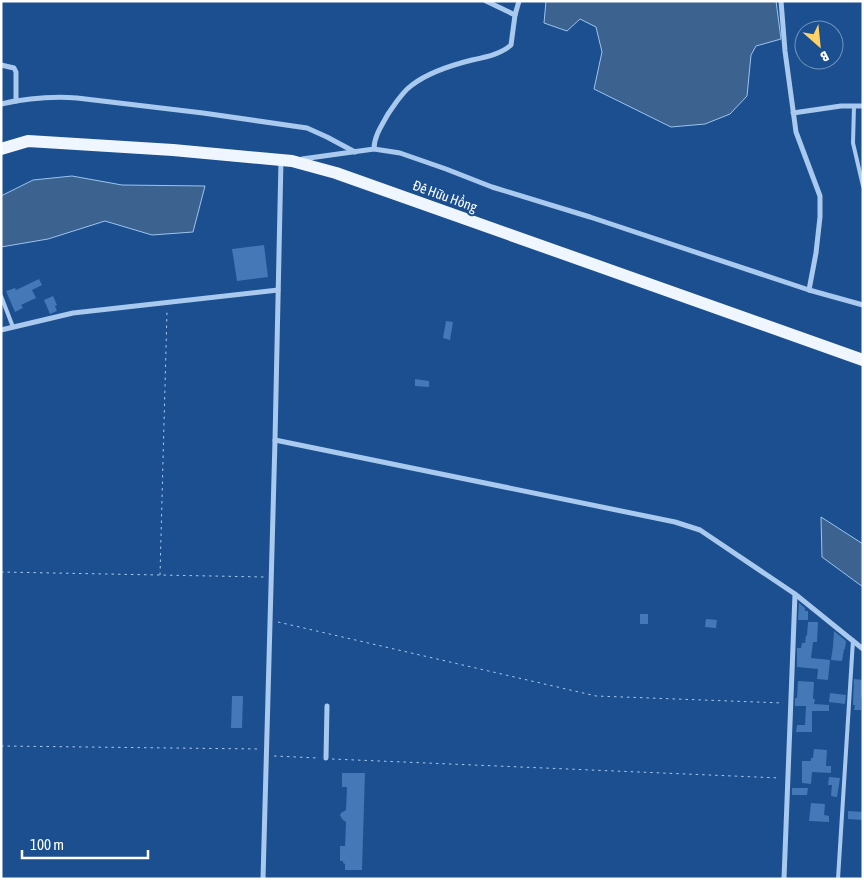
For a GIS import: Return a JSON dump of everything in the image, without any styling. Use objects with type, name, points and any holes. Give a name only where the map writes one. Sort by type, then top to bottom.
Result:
[{"type":"main road","name":"Đê Hữu Hồng","points":[[1,149],[28,142],[173,150],[286,160],[336,173],[863,360]]},
{"type":"street","points":[[486,1],[515,15]]},
{"type":"street","points":[[374,149],[374,142],[382,125],[397,100],[411,85],[458,64],[504,51],[511,45],[519,1]]},
{"type":"street","points":[[781,1],[785,51],[796,132],[820,196],[816,253],[809,290]]},
{"type":"street","points":[[1,65],[14,68],[16,76],[16,101]]},
{"type":"street","points":[[1,104],[41,98],[77,98],[203,113],[307,128],[355,152]]},
{"type":"street","points":[[793,113],[841,106],[863,106]]},
{"type":"street","points":[[262,879],[278,290],[286,160],[374,149],[400,153],[492,187],[590,217],[809,290],[863,305]]},
{"type":"street","points":[[1,330],[73,313],[278,290]]},
{"type":"street","points":[[275,440],[675,522],[700,530],[795,594],[863,649]]},
{"type":"street","points":[[784,879],[795,594]]},
{"type":"street","points":[[326,758],[327,706]]},
{"type":"lane","points":[[854,106],[853,142],[863,186]]},
{"type":"lane","points":[[1,296],[13,327]]},
{"type":"lane","points":[[838,879],[852,640]]},
{"type":"path","points":[[160,575],[167,302]]},
{"type":"path","points":[[1,572],[271,577]]},
{"type":"path","points":[[270,620],[596,696],[791,703]]},
{"type":"path","points":[[1,746],[266,749]]},
{"type":"path","points":[[266,756],[788,778]]},
{"type":"water","points":[[546,1],[776,1],[781,39],[756,46],[751,55],[747,96],[730,114],[705,124],[671,127],[594,89],[602,52],[596,27],[580,19],[567,31],[544,23]]},
{"type":"water","points":[[72,176],[122,185],[205,186],[193,232],[152,235],[105,221],[48,239],[1,247],[1,196],[33,180]]},
{"type":"water","points":[[821,517],[863,544],[863,587],[822,557]]},
{"type":"building","points":[[264,245],[268,277],[237,281],[232,249]]},
{"type":"building","points":[[39,279],[42,285],[32,290],[36,298],[21,305],[23,308],[15,312],[6,291],[15,288],[16,290]]},
{"type":"building","points":[[53,296],[57,305],[55,306],[57,311],[50,314],[44,300]]},
{"type":"building","points":[[446,321],[453,322],[450,340],[443,338]]},
{"type":"building","points":[[415,379],[429,381],[429,387],[415,386]]},
{"type":"building","points":[[799,603],[805,608],[805,611],[808,611],[808,620],[798,620]]},
{"type":"building","points":[[640,614],[648,614],[648,624],[640,624]]},
{"type":"building","points":[[706,619],[717,620],[716,628],[705,627]]},
{"type":"building","points":[[808,622],[818,622],[817,642],[813,642],[811,658],[830,660],[828,680],[817,679],[818,669],[797,667],[797,648],[801,648],[802,643],[805,643]]},
{"type":"building","points":[[834,631],[846,641],[842,661],[831,660]]},
{"type":"building","points":[[854,679],[863,680],[861,710],[854,710]]},
{"type":"building","points":[[798,681],[814,682],[814,704],[829,705],[829,711],[812,711],[812,732],[796,732],[797,725],[805,725],[806,706],[795,706]]},
{"type":"building","points":[[830,693],[846,695],[845,704],[829,702]]},
{"type":"building","points":[[232,696],[243,696],[242,728],[231,728]]},
{"type":"building","points":[[814,749],[827,750],[826,766],[831,766],[831,773],[812,772],[811,784],[802,783],[802,761],[811,761]]},
{"type":"building","points":[[342,773],[365,773],[362,870],[345,870],[345,864],[343,861],[340,861],[340,846],[345,846],[346,822],[340,815],[346,810],[347,787],[342,787]]},
{"type":"building","points":[[829,777],[840,778],[837,797],[831,796],[832,785],[828,785]]},
{"type":"building","points":[[792,788],[808,788],[807,795],[792,795]]},
{"type":"building","points":[[811,803],[825,804],[824,815],[829,816],[829,822],[809,821]]},
{"type":"building","points":[[848,811],[863,812],[862,820],[848,819]]}]
